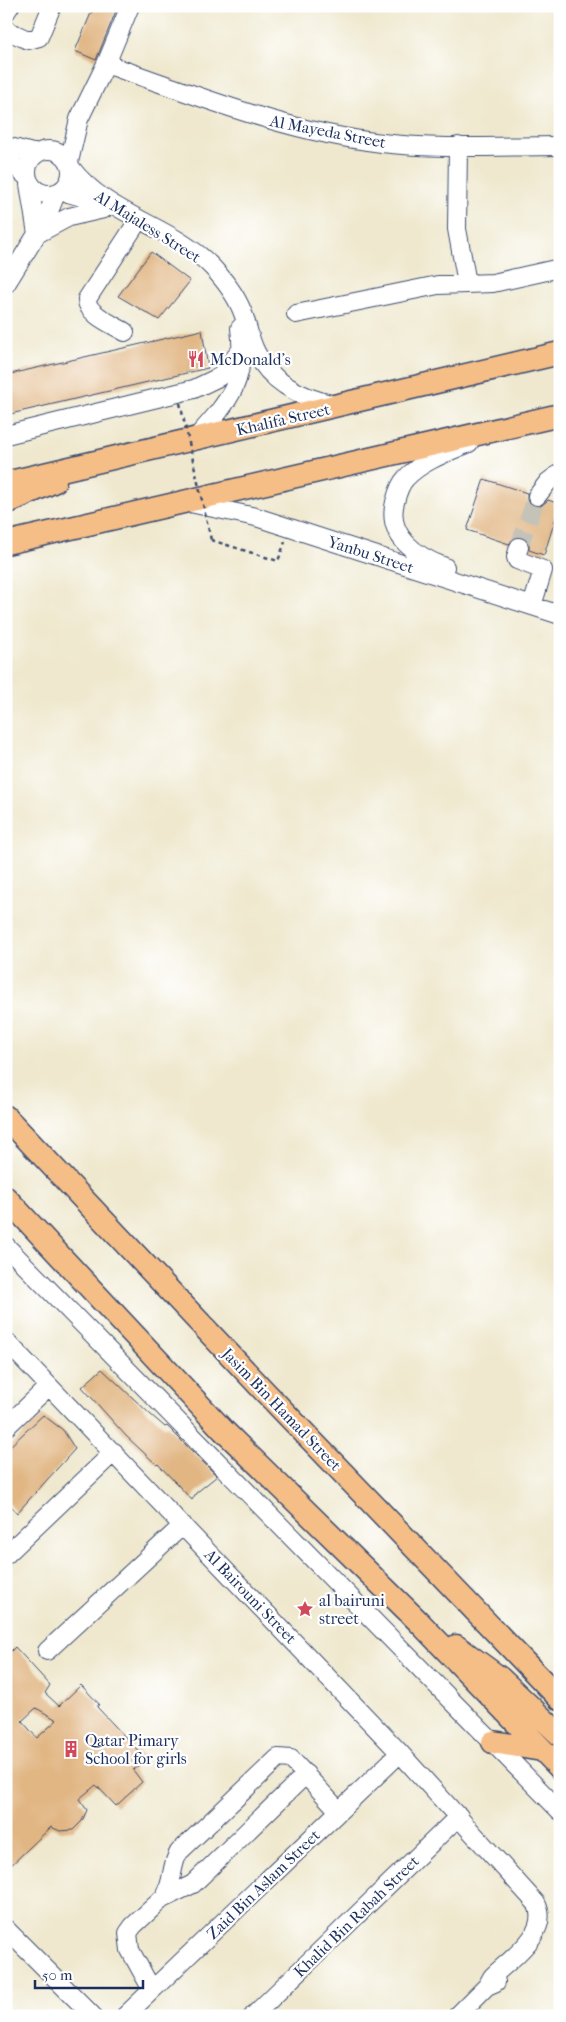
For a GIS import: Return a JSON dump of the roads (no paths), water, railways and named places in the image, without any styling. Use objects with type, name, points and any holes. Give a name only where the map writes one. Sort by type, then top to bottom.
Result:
[{"type":"main road","name":"Khalifa Street","points":[[6,483],[196,440],[560,353]]},
{"type":"main road","points":[[6,542],[560,415]]},
{"type":"main road","points":[[6,504],[40,490],[85,465]]},
{"type":"main road","name":"Jasim Bin Hamad Street","points":[[6,1117],[266,1394],[560,1699]]},
{"type":"main road","points":[[6,1127],[59,1173]]},
{"type":"main road","points":[[6,1198],[223,1430],[418,1621],[560,1768]]},
{"type":"main road","points":[[6,1224],[38,1234]]},
{"type":"main road","points":[[418,1621],[500,1678],[560,1735]]},
{"type":"main road","points":[[538,1677],[549,1678],[560,1683]]},
{"type":"main road","points":[[493,1742],[542,1750]]},
{"type":"street","points":[[6,12],[10,6]]},
{"type":"street","points":[[6,30],[28,40],[39,37],[52,6]]},
{"type":"street","points":[[6,284],[37,234],[59,192],[68,184],[79,119],[106,64],[130,6]]},
{"type":"street","name":"Al Mayeda Street","points":[[106,64],[273,121],[382,143],[458,146],[560,146]]},
{"type":"street","points":[[37,234],[28,180],[28,164],[79,119]]},
{"type":"street","points":[[6,146],[60,153],[70,165]]},
{"type":"street","points":[[458,146],[457,221],[467,283]]},
{"type":"street","points":[[6,159],[41,193],[59,192]]},
{"type":"street","name":"Al Majaless Street","points":[[70,165],[81,181],[95,193],[186,247],[211,266],[232,291],[239,304],[256,353],[270,373],[294,392],[310,400],[340,406]]},
{"type":"street","name":"Al Majaless Street","points":[[59,192],[82,196],[193,262],[214,282],[232,307],[240,328],[242,349],[239,375],[226,404],[196,440]]},
{"type":"street","points":[[37,234],[69,217],[104,209]]},
{"type":"street","points":[[125,332],[92,311],[87,299],[134,227]]},
{"type":"street","points":[[296,314],[438,284],[493,283],[560,268]]},
{"type":"street","points":[[6,435],[194,389],[218,377],[242,349]]},
{"type":"street","points":[[194,389],[214,392],[226,404]]},
{"type":"street","name":"Yanbu Street","points":[[477,583],[416,554],[404,543],[396,529],[392,511],[405,478],[422,465],[492,432]]},
{"type":"street","points":[[537,496],[548,482],[560,473]]},
{"type":"street","name":"Yanbu Street","points":[[180,502],[233,512],[477,583],[534,601],[560,615]]},
{"type":"street","points":[[519,547],[517,560],[543,568],[534,601]]},
{"type":"street","name":"Yanbu Street","points":[[534,601],[560,604]]},
{"type":"street","points":[[6,1246],[560,1812]]},
{"type":"street","name":"Al Bairouni Street","points":[[6,1341],[114,1452],[494,1853],[504,1860],[548,1905],[551,1918],[550,1924],[543,1936],[500,1978],[487,1986],[457,2016]]},
{"type":"street","points":[[6,1427],[49,1386]]},
{"type":"street","points":[[6,1555],[114,1452]]},
{"type":"street","points":[[47,1651],[183,1525]]},
{"type":"street","name":"Zaid Bin Aslam Street","points":[[125,2016],[400,1753]]},
{"type":"street","points":[[152,1990],[130,1950],[128,1933],[164,1897],[172,1883],[175,1862],[179,1852],[272,1762],[284,1757],[291,1759],[339,1811]]},
{"type":"street","points":[[164,1897],[181,1892],[193,1884],[306,1774]]},
{"type":"street","name":"Khalid Bin Rabah Street","points":[[253,2016],[459,1816]]},
{"type":"street","points":[[6,1929],[93,2016]]},
{"type":"tunnel","points":[[519,547],[537,496]]},
{"type":"place","name":"McDonald's","points":[[196,359]]},
{"type":"place","name":"al bairuni street","points":[[305,1609]]},
{"type":"place","name":"Qatar Pimary School for girls","points":[[71,1749]]}]
